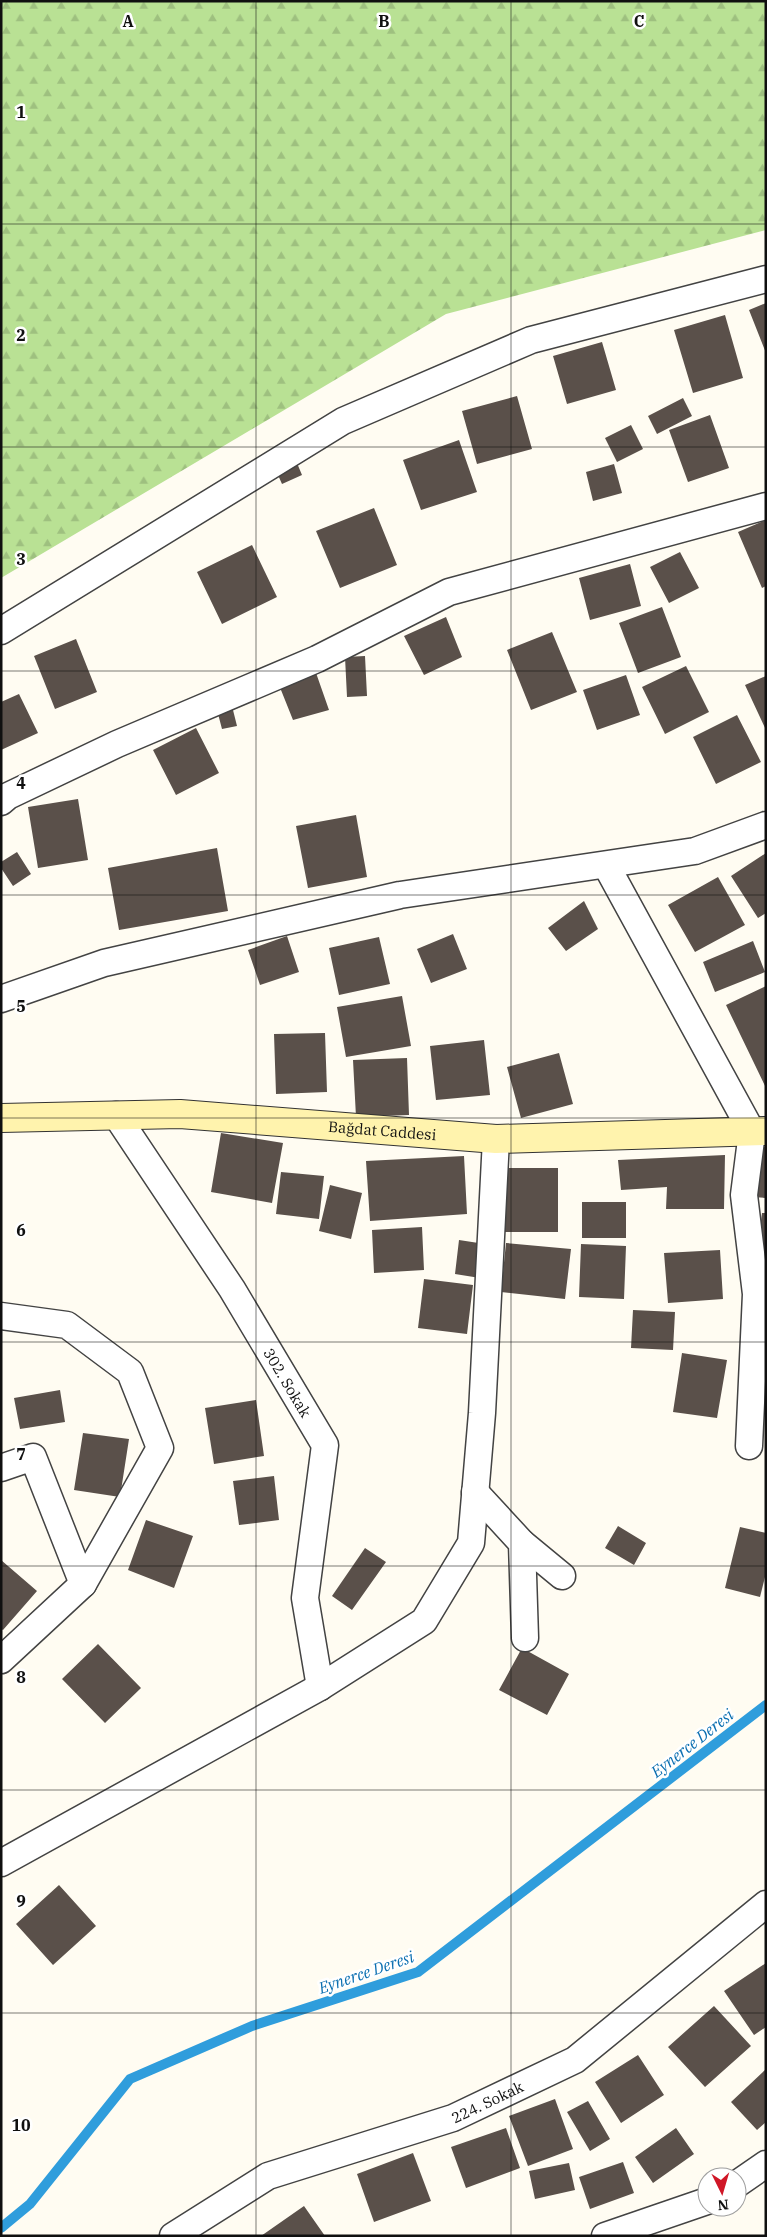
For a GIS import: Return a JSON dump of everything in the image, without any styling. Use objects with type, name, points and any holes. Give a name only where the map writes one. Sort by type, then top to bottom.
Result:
[{"type":"main road","name":"Bağdat Caddesi","points":[[1,1118],[180,1114],[496,1139],[759,1132]]},
{"type":"street","points":[[1,631],[343,421],[532,340],[766,279]]},
{"type":"street","points":[[1,802],[8,796],[117,744],[317,659],[449,592],[766,506]]},
{"type":"street","points":[[1,999],[104,963],[400,895],[695,851],[766,825]]},
{"type":"street","points":[[606,865],[759,1132],[744,1195],[761,1296],[749,1446]]},
{"type":"street","name":"302. Sokak","points":[[116,1116],[232,1289],[325,1445],[305,1598],[320,1687]]},
{"type":"street","points":[[1,1863],[320,1687],[424,1621],[471,1543],[482,1413],[496,1139]]},
{"type":"street","points":[[1,1316],[67,1325],[130,1372],[160,1448],[83,1584],[1,1660]]},
{"type":"street","points":[[1,1468],[33,1457],[83,1584]]},
{"type":"street","points":[[475,1492],[522,1543],[562,1576]]},
{"type":"street","points":[[522,1543],[525,1638]]},
{"type":"street","name":"224. Sokak","points":[[173,2236],[268,2176],[453,2118],[575,2060],[766,1904]]},
{"type":"street","points":[[747,2177],[766,2164]]},
{"type":"street","points":[[605,2236],[697,2204]]},
{"type":"green space","points":[[1,1],[766,1],[766,230],[446,314],[1,578]]},
{"type":"building","points":[[766,303],[766,353],[749,310]]},
{"type":"building","points":[[725,315],[743,378],[693,393],[674,330]]},
{"type":"building","points":[[602,342],[616,390],[567,404],[553,356]]},
{"type":"building","points":[[517,396],[532,449],[477,464],[462,411]]},
{"type":"building","points":[[683,398],[692,416],[657,434],[648,416]]},
{"type":"building","points":[[710,415],[729,468],[688,482],[669,430]]},
{"type":"building","points":[[631,425],[643,449],[617,462],[605,438]]},
{"type":"building","points":[[459,440],[477,492],[421,510],[403,460]]},
{"type":"building","points":[[294,456],[302,475],[282,484],[274,466]]},
{"type":"building","points":[[614,464],[622,493],[593,501],[586,472]]},
{"type":"building","points":[[374,508],[397,565],[340,588],[316,531]]},
{"type":"building","points":[[766,520],[766,586],[762,588],[738,532]]},
{"type":"building","points":[[252,545],[277,597],[222,624],[197,572]]},
{"type":"building","points":[[680,552],[699,588],[669,603],[650,567]]},
{"type":"building","points":[[630,564],[641,606],[590,620],[579,578]]},
{"type":"building","points":[[662,607],[681,657],[638,673],[619,623]]},
{"type":"building","points":[[446,617],[462,657],[424,675],[404,636]]},
{"type":"building","points":[[552,632],[577,692],[531,710],[507,650]]},
{"type":"building","points":[[76,639],[97,692],[55,709],[34,656]]},
{"type":"building","points":[[365,656],[367,696],[347,697],[345,657]]},
{"type":"building","points":[[686,666],[709,712],[665,734],[642,687]]},
{"type":"building","points":[[315,670],[329,710],[293,720],[279,685]]},
{"type":"building","points":[[626,675],[640,715],[597,730],[583,690]]},
{"type":"building","points":[[766,676],[766,730],[745,685]]},
{"type":"building","points":[[19,694],[38,733],[1,750],[1,702]]},
{"type":"building","points":[[232,706],[237,726],[222,729],[217,710]]},
{"type":"building","points":[[737,715],[761,762],[716,784],[693,737]]},
{"type":"building","points":[[196,728],[219,773],[176,795],[153,750]]},
{"type":"building","points":[[78,799],[88,860],[38,868],[28,807]]},
{"type":"building","points":[[356,815],[367,877],[308,888],[296,826]]},
{"type":"building","points":[[217,848],[228,911],[119,930],[108,868]]},
{"type":"building","points":[[17,852],[31,874],[13,886],[1,868],[1,862]]},
{"type":"building","points":[[766,853],[766,913],[758,918],[731,876]]},
{"type":"building","points":[[718,877],[745,925],[695,952],[668,905]]},
{"type":"building","points":[[584,901],[598,929],[566,951],[548,928]]},
{"type":"building","points":[[453,934],[467,969],[431,983],[417,949]]},
{"type":"building","points":[[287,936],[299,972],[260,985],[248,950]]},
{"type":"building","points":[[379,937],[390,984],[339,995],[329,948]]},
{"type":"building","points":[[753,941],[765,972],[715,992],[703,962]]},
{"type":"building","points":[[766,986],[766,1088],[726,1005]]},
{"type":"building","points":[[402,996],[411,1046],[346,1057],[337,1007]]},
{"type":"building","points":[[325,1033],[327,1092],[276,1094],[274,1034]]},
{"type":"building","points":[[484,1040],[490,1095],[436,1100],[430,1046]]},
{"type":"building","points":[[559,1053],[573,1104],[521,1118],[507,1067]]},
{"type":"building","points":[[407,1058],[409,1115],[356,1117],[353,1060]]},
{"type":"building","points":[[221,1133],[283,1143],[272,1203],[211,1192]]},
{"type":"building","points":[[755,1147],[766,1147],[766,1198],[753,1197]]},
{"type":"building","points":[[725,1155],[724,1209],[666,1209],[667,1187],[621,1190],[618,1160]]},
{"type":"building","points":[[464,1156],[467,1214],[370,1221],[366,1161]]},
{"type":"building","points":[[505,1168],[558,1168],[558,1232],[504,1232]]},
{"type":"building","points":[[281,1172],[324,1176],[319,1219],[276,1214]]},
{"type":"building","points":[[330,1185],[362,1193],[351,1239],[319,1231]]},
{"type":"building","points":[[582,1202],[626,1202],[626,1238],[582,1238]]},
{"type":"building","points":[[762,1213],[766,1213],[766,1268],[755,1267]]},
{"type":"building","points":[[422,1227],[424,1270],[374,1273],[372,1230]]},
{"type":"building","points":[[459,1240],[485,1244],[480,1278],[455,1274]]},
{"type":"building","points":[[506,1243],[571,1249],[565,1299],[501,1292]]},
{"type":"building","points":[[581,1244],[626,1246],[624,1299],[579,1297]]},
{"type":"building","points":[[720,1250],[723,1299],[668,1303],[664,1253]]},
{"type":"building","points":[[424,1279],[473,1285],[467,1334],[418,1328]]},
{"type":"building","points":[[633,1310],[675,1312],[673,1350],[631,1348]]},
{"type":"building","points":[[682,1353],[727,1360],[717,1418],[673,1412]]},
{"type":"building","points":[[60,1390],[65,1422],[20,1429],[14,1398]]},
{"type":"building","points":[[256,1400],[264,1456],[214,1464],[205,1408]]},
{"type":"building","points":[[83,1433],[129,1439],[120,1497],[74,1490]]},
{"type":"building","points":[[274,1476],[279,1520],[239,1525],[233,1481]]},
{"type":"building","points":[[146,1520],[193,1536],[174,1588],[128,1570]]},
{"type":"building","points":[[618,1526],[646,1543],[634,1565],[605,1548]]},
{"type":"building","points":[[740,1527],[766,1533],[766,1573],[760,1597],[725,1588]]},
{"type":"building","points":[[365,1548],[386,1562],[352,1610],[332,1596]]},
{"type":"building","points":[[1,1560],[37,1591],[3,1630],[1,1629]]},
{"type":"building","points":[[98,1644],[141,1688],[105,1723],[62,1679]]},
{"type":"building","points":[[522,1648],[569,1674],[547,1715],[499,1690]]},
{"type":"building","points":[[59,1885],[96,1926],[53,1965],[16,1924]]},
{"type":"building","points":[[766,1963],[766,2027],[754,2035],[724,1991]]},
{"type":"building","points":[[714,2006],[751,2046],[705,2087],[668,2047]]},
{"type":"building","points":[[638,2055],[664,2095],[621,2123],[595,2082]]},
{"type":"building","points":[[766,2069],[766,2122],[757,2130],[731,2102]]},
{"type":"building","points":[[555,2099],[573,2149],[528,2166],[509,2116]]},
{"type":"building","points":[[588,2101],[610,2139],[590,2151],[567,2112]]},
{"type":"building","points":[[506,2128],[520,2168],[466,2188],[451,2147]]},
{"type":"building","points":[[676,2128],[694,2154],[653,2183],[635,2157]]},
{"type":"building","points":[[413,2153],[431,2201],[374,2222],[357,2174]]},
{"type":"building","points":[[623,2162],[634,2193],[590,2209],[579,2177]]},
{"type":"building","points":[[569,2163],[575,2190],[535,2199],[529,2171]]},
{"type":"building","points":[[304,2206],[325,2236],[261,2236]]},
{"type":"waterway","name":"Eynerce Deresi","points":[[1,2228],[30,2204],[130,2079],[252,2026],[418,1972],[766,1705]]}]
